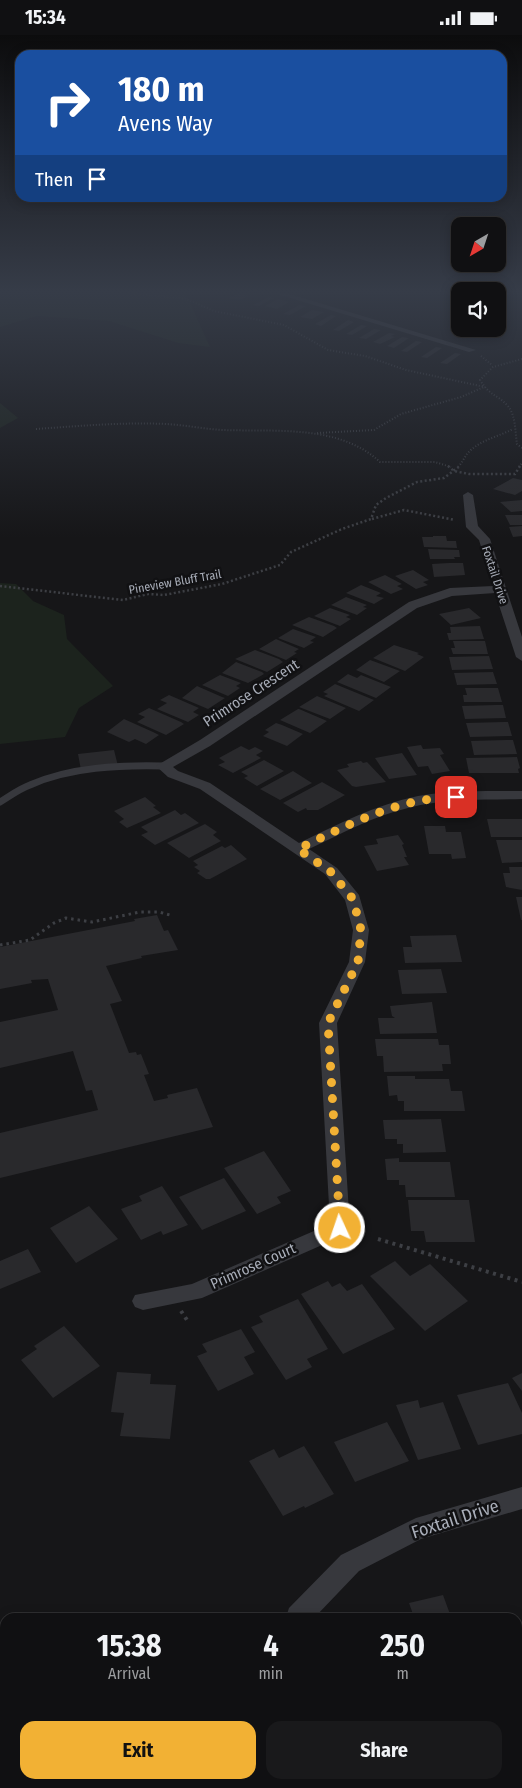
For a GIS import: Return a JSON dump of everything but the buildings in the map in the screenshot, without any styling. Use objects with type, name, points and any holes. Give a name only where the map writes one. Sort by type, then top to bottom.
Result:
[{"type":"street","name":"Foxtail Drive","points":[[468,495],[472,523],[484,539],[522,657]]},
{"type":"street","name":"Primrose Crescent","points":[[163,766],[205,743],[413,605],[450,591],[500,589]]},
{"type":"street","points":[[163,766],[173,774],[205,786],[298,849],[367,816],[403,804],[440,797],[522,795]]},
{"type":"street","name":"Primrose Court","points":[[143,1301],[195,1292],[340,1228],[328,1023],[358,962],[361,930],[353,899],[330,871],[298,849]]},
{"type":"street","name":"Foxtail Drive","points":[[302,1613],[350,1563],[416,1529],[522,1498]]},
{"type":"lane","points":[[0,802],[28,786],[51,778],[147,765],[163,766]]},
{"type":"path","points":[[428,375],[485,387]]},
{"type":"path","points":[[483,375],[480,380],[488,393],[507,405],[513,415],[513,429],[518,444],[522,448]]},
{"type":"path","points":[[311,434],[374,431],[401,414],[461,397],[485,387]]},
{"type":"path","points":[[36,429],[122,423],[167,424],[221,430],[280,431],[330,437],[374,453],[380,462],[435,462],[451,467],[454,471],[469,474],[514,474],[522,463]]},
{"type":"path","points":[[371,519],[376,505],[386,498],[417,482],[444,478],[460,465],[468,453],[485,440],[500,436],[513,429]]},
{"type":"path","name":"Pineview Bluff Trail","points":[[0,586],[123,601],[148,594],[164,595],[222,585],[252,573],[280,565],[291,552],[342,529],[404,510],[472,523]]},
{"type":"path","points":[[0,945],[33,939],[41,931],[63,919],[99,921],[141,910],[156,910],[170,915]]},
{"type":"path","points":[[378,1239],[522,1282]]},
{"type":"shaded area","points":[[0,403],[18,418],[0,428]]},
{"type":"shaded area","points":[[0,583],[16,584],[33,601],[64,615],[67,639],[113,686],[79,708],[65,737],[0,744]]},
{"type":"route","points":[[340,1228],[328,1023],[358,962],[361,930],[353,899],[330,871],[298,849],[367,816],[403,804],[440,797],[456,797]]}]
